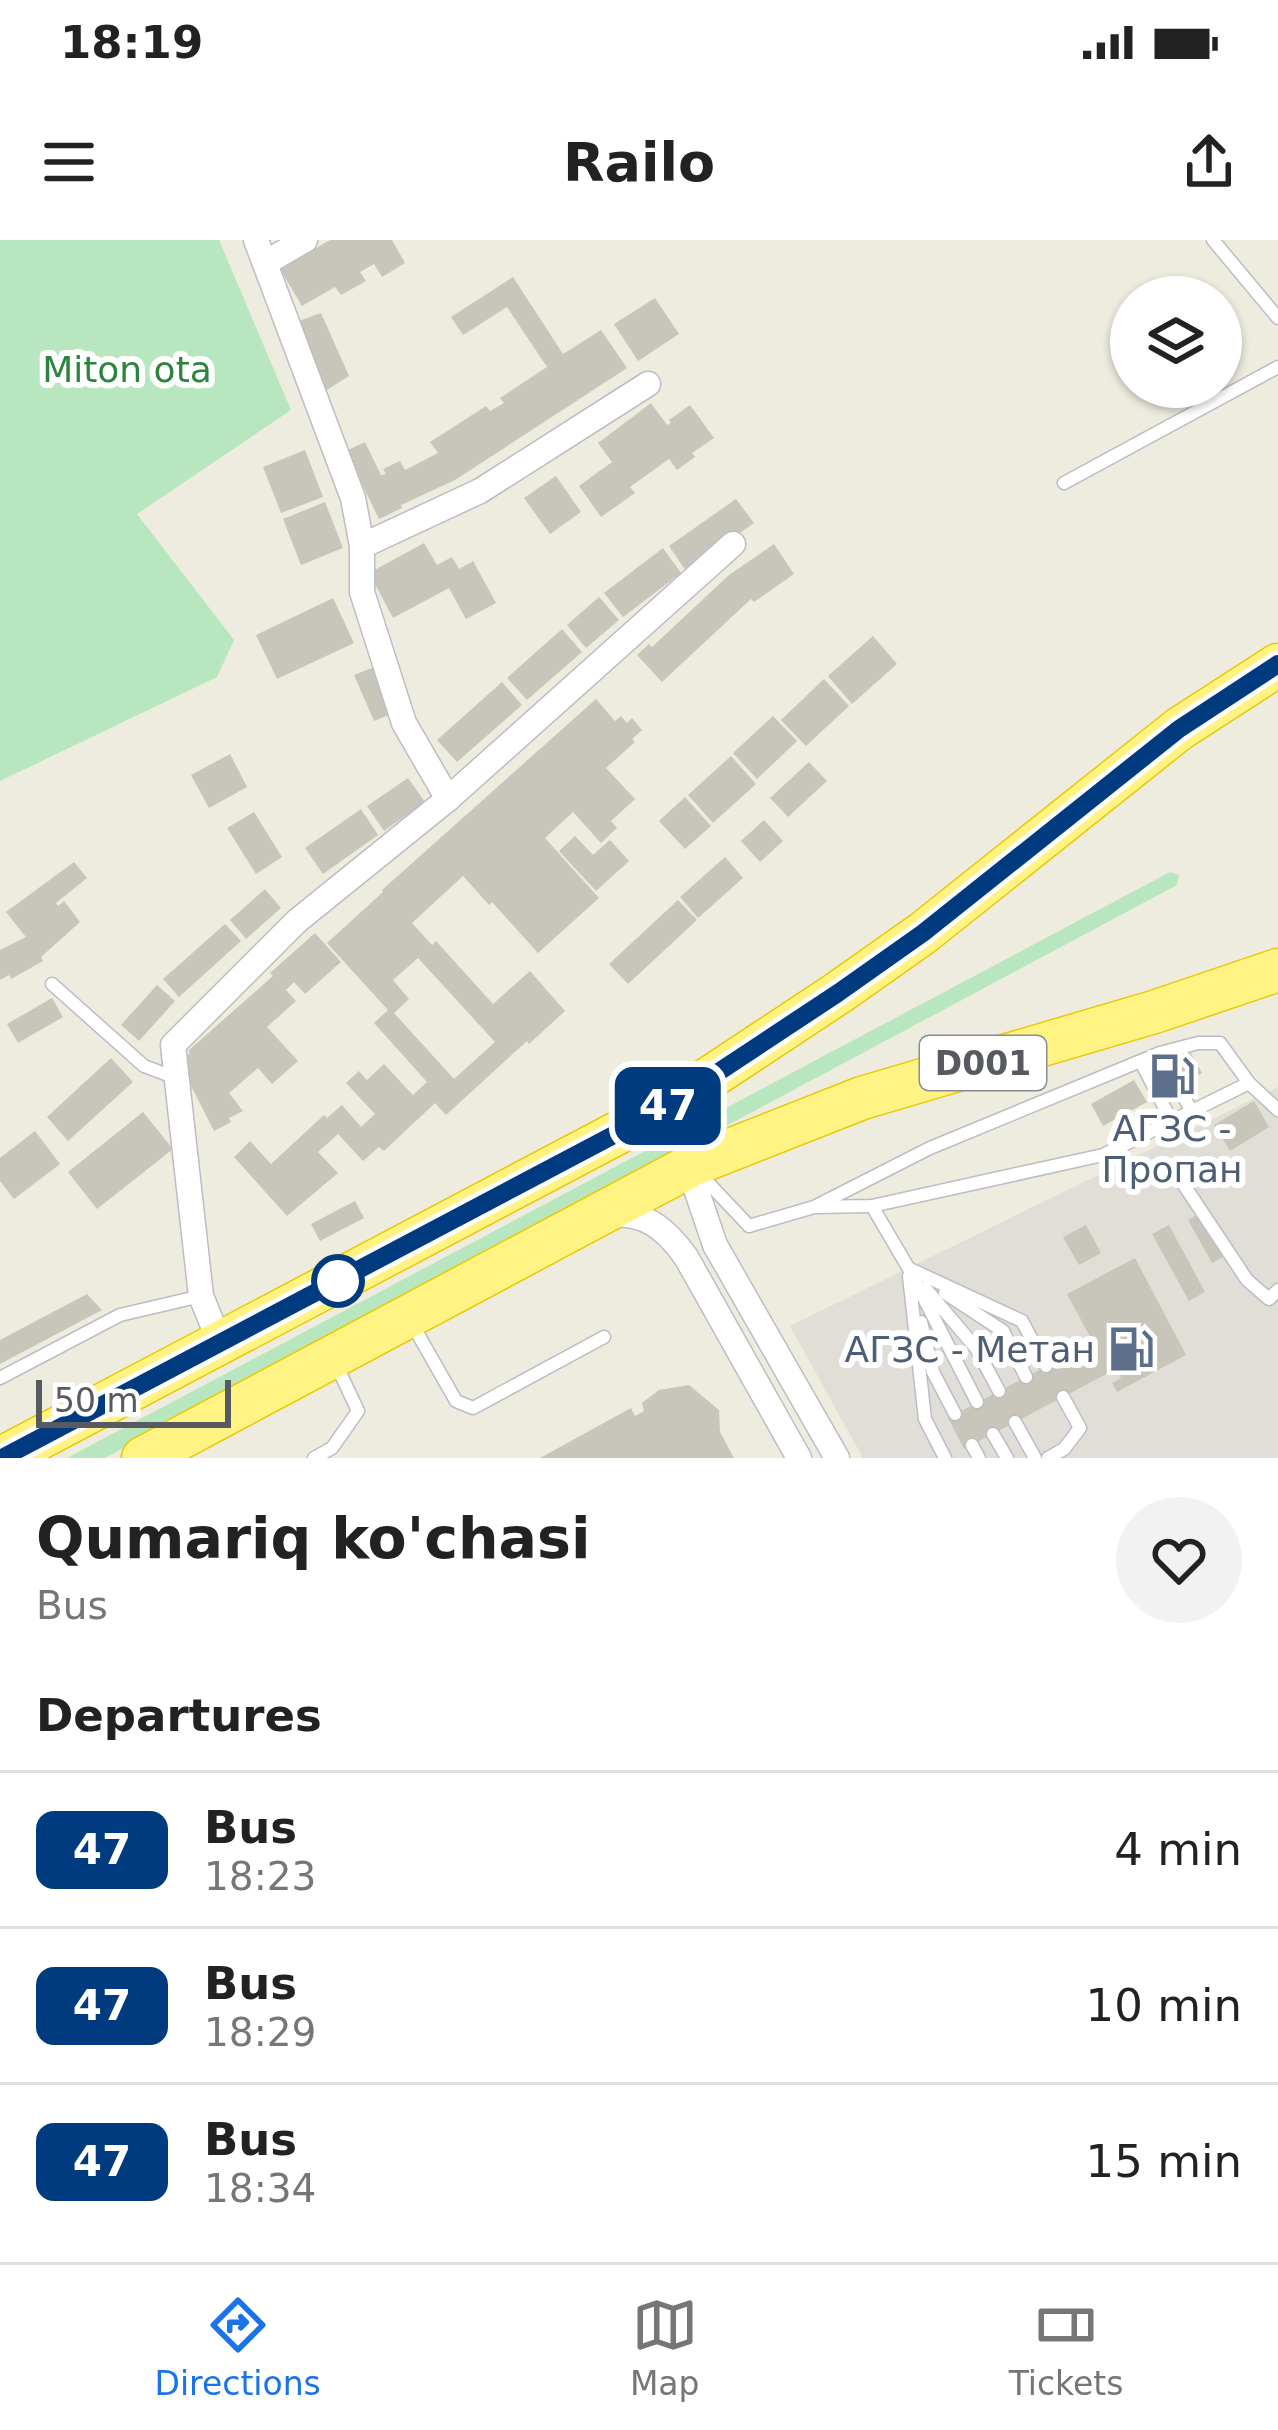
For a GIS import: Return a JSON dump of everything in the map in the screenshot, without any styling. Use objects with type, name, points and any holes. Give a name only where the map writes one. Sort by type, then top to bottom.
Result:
[{"type":"highway","points":[[2,1458],[661,1110],[923,933],[1179,729],[1278,664]]},
{"type":"highway","name":"D001","points":[[143,1458],[692,1165],[862,1099],[1278,970]]},
{"type":"street","points":[[305,240],[260,252],[353,498],[362,546],[362,592],[404,723],[448,799]]},
{"type":"street","points":[[362,546],[480,491],[648,384]]},
{"type":"street","points":[[220,1343],[201,1296],[173,1045],[297,921],[448,799],[734,544]]},
{"type":"street","points":[[692,1165],[715,1245],[837,1458]]},
{"type":"street","points":[[594,1216],[626,1213],[653,1221],[671,1236],[799,1458]]},
{"type":"lane","points":[[1213,240],[1278,318]]},
{"type":"lane","points":[[1064,482],[1278,367]]},
{"type":"lane","points":[[52,984],[144,1066],[177,1078]]},
{"type":"lane","points":[[692,1165],[748,1226],[814,1207],[930,1148],[1160,1053],[1198,1043],[1220,1043],[1249,1083],[1278,1110]]},
{"type":"lane","points":[[1160,1053],[1191,1110]]},
{"type":"lane","points":[[1141,1062],[1171,1120]]},
{"type":"lane","points":[[814,1207],[872,1206],[1103,1155],[1249,1083]]},
{"type":"lane","points":[[1176,1173],[1246,1280],[1269,1300],[1278,1290]]},
{"type":"lane","points":[[872,1206],[977,1402]]},
{"type":"lane","points":[[909,1269],[1022,1321],[1046,1366]]},
{"type":"lane","points":[[909,1269],[1003,1331],[1026,1377]]},
{"type":"lane","points":[[909,1269],[976,1348],[999,1391]]},
{"type":"lane","points":[[909,1269],[933,1372],[955,1414]]},
{"type":"lane","points":[[909,1269],[925,1419],[945,1458]]},
{"type":"lane","points":[[0,1378],[120,1315],[201,1296]]},
{"type":"lane","points":[[407,1316],[456,1400],[473,1408],[604,1337]]},
{"type":"lane","points":[[314,1458],[332,1448],[358,1412],[332,1355]]},
{"type":"lane","points":[[1048,1458],[1064,1449],[1080,1428],[1063,1397]]},
{"type":"lane","points":[[1015,1422],[1034,1458]]},
{"type":"lane","points":[[993,1434],[1007,1458]]},
{"type":"shaded area","points":[[1278,1087],[1278,1458],[863,1458],[790,1326]]},
{"type":"green space","name":"Miton ota","points":[[0,240],[219,240],[291,410],[137,514],[234,640],[217,677],[0,781]]},
{"type":"green space","points":[[1170,872],[1179,875],[1177,885],[105,1458],[67,1458]]},
{"type":"building","points":[[330,240],[392,240],[405,263],[382,277],[374,264],[360,272],[366,281],[341,295],[335,287],[302,306],[280,269]]},
{"type":"building","points":[[513,277],[563,354],[601,330],[627,368],[455,480],[379,519],[346,451],[365,442],[381,475],[386,474],[383,469],[400,461],[405,470],[438,453],[430,442],[486,406],[490,411],[504,403],[500,398],[547,367],[507,307],[463,335],[451,317]]},
{"type":"building","points":[[655,298],[679,334],[638,361],[614,324]]},
{"type":"building","points":[[321,313],[349,376],[322,393],[296,322]]},
{"type":"building","points":[[651,403],[667,425],[690,405],[714,438],[677,470],[669,459],[630,487],[635,493],[601,517],[579,486],[612,462],[598,443]]},
{"type":"building","points":[[305,450],[323,497],[281,513],[263,467]]},
{"type":"building","points":[[556,476],[581,512],[550,534],[524,498]]},
{"type":"building","points":[[736,499],[754,523],[686,571],[669,546]]},
{"type":"building","points":[[325,502],[343,548],[301,565],[283,519]]},
{"type":"building","points":[[424,543],[437,565],[452,557],[459,569],[473,561],[496,603],[466,619],[449,588],[393,618],[369,573]]},
{"type":"building","points":[[774,544],[794,574],[754,602],[751,599],[662,682],[637,655],[649,644],[652,647],[729,575]]},
{"type":"building","points":[[663,548],[681,573],[623,617],[604,593]]},
{"type":"building","points":[[599,597],[619,620],[586,648],[567,625]]},
{"type":"building","points":[[333,598],[354,643],[277,679],[256,635]]},
{"type":"building","points":[[562,629],[582,652],[527,700],[507,678]]},
{"type":"building","points":[[873,636],[897,664],[852,704],[828,676]]},
{"type":"building","points":[[379,665],[399,711],[374,721],[354,675]]},
{"type":"building","points":[[824,679],[849,706],[806,746],[781,720]]},
{"type":"building","points":[[502,682],[522,705],[457,762],[437,740]]},
{"type":"building","points":[[596,699],[615,721],[621,716],[627,723],[632,718],[642,730],[606,768],[635,799],[611,821],[617,828],[601,843],[573,812],[545,838],[599,898],[538,953],[463,876],[412,923],[432,945],[436,941],[493,1004],[530,971],[565,1011],[446,1115],[435,1103],[384,1151],[379,1147],[363,1161],[338,1134],[318,1152],[338,1173],[287,1216],[234,1157],[250,1141],[271,1164],[324,1115],[327,1118],[342,1105],[361,1127],[375,1114],[346,1083],[359,1071],[367,1080],[384,1064],[413,1095],[427,1082],[374,1023],[388,1010],[327,943]],"holes":[[[418,958],[495,1042],[454,1079],[394,1013],[409,999],[393,980]]]},
{"type":"building","points":[[773,716],[797,741],[757,779],[733,753]]},
{"type":"building","points":[[230,754],[247,787],[209,808],[191,775]]},
{"type":"building","points":[[731,756],[756,784],[713,823],[688,795]]},
{"type":"building","points":[[809,762],[827,781],[788,817],[770,798]]},
{"type":"building","points":[[408,778],[425,802],[384,831],[367,806]]},
{"type":"building","points":[[685,797],[711,826],[685,849],[659,821]]},
{"type":"building","points":[[361,809],[378,835],[323,874],[305,848]]},
{"type":"building","points":[[254,812],[282,857],[256,874],[227,828]]},
{"type":"building","points":[[764,820],[783,841],[760,862],[741,841]]},
{"type":"building","points":[[575,836],[593,855],[610,840],[629,861],[596,891],[559,851]]},
{"type":"building","points":[[725,857],[743,878],[698,918],[680,897]]},
{"type":"building","points":[[74,862],[87,878],[56,903],[64,901],[80,922],[41,957],[43,961],[0,980],[0,950],[26,937],[6,912]]},
{"type":"building","points":[[265,889],[281,908],[246,939],[230,920]]},
{"type":"building","points":[[678,900],[697,920],[628,984],[609,964]]},
{"type":"building","points":[[225,924],[241,941],[179,997],[163,979]]},
{"type":"building","points":[[315,933],[341,962],[305,994],[294,982],[286,990],[296,1001],[267,1027],[298,1061],[272,1084],[258,1068],[229,1093],[243,1111],[214,1131],[182,1060]]},
{"type":"building","points":[[157,985],[175,1001],[139,1041],[121,1025]]},
{"type":"building","points":[[52,998],[63,1017],[18,1043],[7,1024]]},
{"type":"building","name":"АГЗС - Пропан","points":[[1190,1052],[1202,1073],[1154,1101],[1141,1079]]},
{"type":"building","points":[[111,1058],[133,1082],[68,1141],[47,1117]]},
{"type":"building","points":[[1134,1080],[1147,1102],[1103,1126],[1091,1104]]},
{"type":"building","points":[[1254,1101],[1269,1127],[1230,1151],[1214,1125]]},
{"type":"building","points":[[143,1112],[173,1149],[97,1209],[68,1172]]},
{"type":"building","points":[[35,1131],[60,1164],[14,1199],[0,1181],[0,1158]]},
{"type":"building","points":[[355,1201],[364,1218],[320,1241],[311,1224]]},
{"type":"building","points":[[1198,1214],[1223,1257],[1212,1263],[1188,1220]]},
{"type":"building","points":[[1086,1225],[1101,1253],[1079,1265],[1063,1237]]},
{"type":"building","points":[[1169,1225],[1205,1292],[1189,1301],[1152,1234]]},
{"type":"building","name":"АГЗС - Метан","points":[[1135,1258],[1186,1355],[1117,1392],[1112,1383],[1121,1378],[1116,1369],[964,1449],[948,1418],[1093,1342],[1067,1294]]},
{"type":"building","points":[[87,1294],[102,1310],[0,1364],[0,1340]]},
{"type":"building","points":[[689,1385],[719,1410],[720,1432],[734,1458],[540,1458],[631,1408],[635,1416],[644,1411],[642,1403],[659,1390]]},
{"type":"bus line","name":"47","points":[[2,1458],[661,1110],[923,933],[1179,729],[1278,664]]},
{"type":"place","name":"АГЗС - Пропан","points":[[1172,1076]]},
{"type":"place","name":"АГЗС - Метан","points":[[1131,1349]]}]
